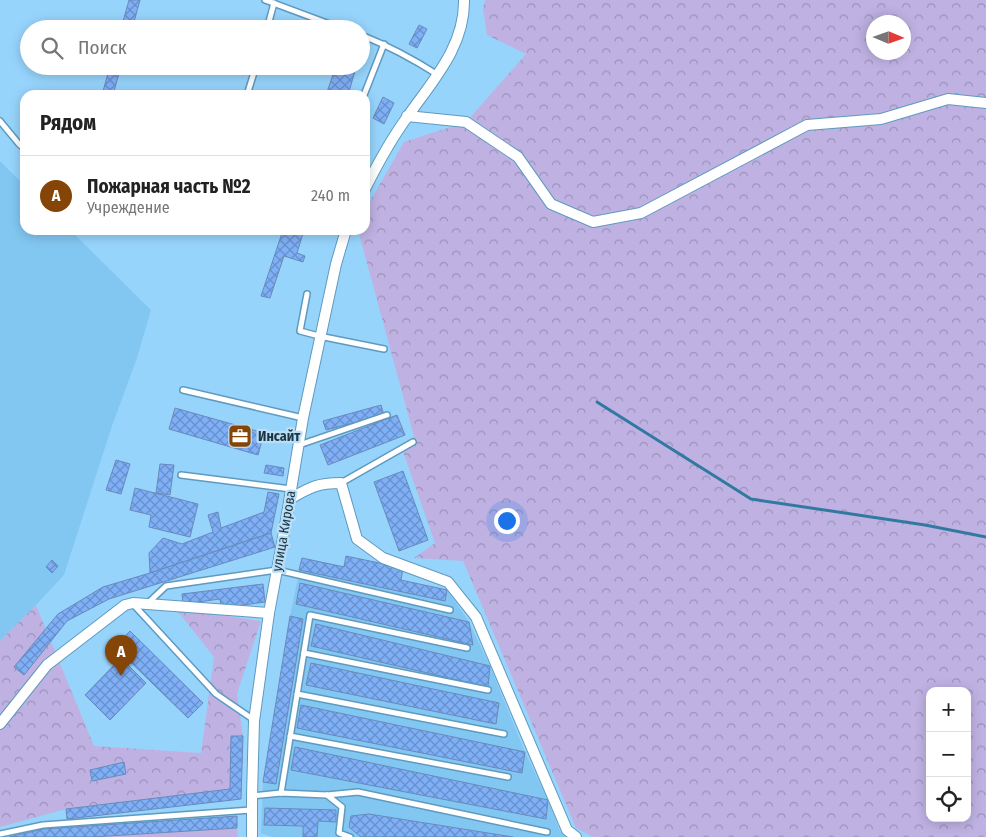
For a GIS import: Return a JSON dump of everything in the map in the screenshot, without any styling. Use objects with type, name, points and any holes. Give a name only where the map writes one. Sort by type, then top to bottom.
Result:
[{"type":"street","points":[[370,179],[380,158],[407,116],[450,56],[460,30],[465,9],[464,0]]},
{"type":"street","points":[[407,116],[466,122],[518,156],[551,204],[593,222],[641,213],[807,125],[881,119],[948,99],[986,103]]},
{"type":"street","name":"улица Кирова","points":[[252,837],[254,720],[269,613],[319,336],[345,235]]},
{"type":"street","points":[[291,494],[325,483],[341,483],[358,539],[383,558],[448,582],[476,617],[568,830],[576,837]]},
{"type":"street","points":[[0,724],[47,665],[125,605],[133,603],[269,613]]},
{"type":"lane","points":[[265,0],[319,20]]},
{"type":"lane","points":[[269,20],[274,3]]},
{"type":"lane","points":[[370,39],[416,60],[438,75]]},
{"type":"lane","points":[[366,90],[384,44]]},
{"type":"lane","points":[[249,90],[253,75]]},
{"type":"lane","points":[[0,121],[20,145]]},
{"type":"lane","points":[[307,294],[300,331],[384,349]]},
{"type":"lane","points":[[183,390],[303,418]]},
{"type":"lane","points":[[298,445],[387,415]]},
{"type":"lane","points":[[341,483],[413,442]]},
{"type":"lane","points":[[181,475],[291,494]]},
{"type":"lane","points":[[147,604],[166,586],[277,570],[450,610]]},
{"type":"lane","points":[[133,603],[216,694],[254,720]]},
{"type":"lane","points":[[281,793],[310,615],[467,648]]},
{"type":"lane","points":[[304,653],[488,690]]},
{"type":"lane","points":[[297,694],[504,734]]},
{"type":"lane","points":[[290,736],[508,777]]},
{"type":"lane","points":[[252,796],[281,793],[327,795],[358,792],[547,832]]},
{"type":"lane","points":[[327,795],[342,807],[339,833],[350,837]]},
{"type":"lane","points":[[0,834],[43,825],[251,810]]},
{"type":"shaded area","points":[[0,161],[20,181],[20,235],[75,235],[151,310],[137,358],[112,426],[64,575],[0,641]]},
{"type":"shaded area","points":[[346,556],[403,568],[401,580],[447,590],[469,622],[490,666],[560,831],[567,837],[272,837],[261,833],[263,782],[290,616],[302,558],[343,566]]},
{"type":"green space","points":[[485,0],[986,0],[986,837],[593,837],[576,828],[463,561],[414,558],[435,543],[402,449],[416,444],[359,235],[370,235],[370,201],[404,142],[466,122],[526,54],[487,35],[483,9]]},
{"type":"green space","points":[[36,605],[94,746],[201,753],[214,657],[175,608],[261,621],[237,694],[243,736],[231,736],[230,789],[66,809],[0,827],[0,641]]},
{"type":"green space","points":[[237,828],[238,837],[92,837]]},
{"type":"building","points":[[129,0],[140,0],[134,20],[123,20]]},
{"type":"building","points":[[419,25],[427,29],[417,48],[409,44]]},
{"type":"building","points":[[108,75],[119,75],[114,90],[103,90]]},
{"type":"building","points":[[333,75],[354,75],[349,90],[328,90]]},
{"type":"building","points":[[383,97],[394,103],[384,124],[373,118]]},
{"type":"building","points":[[281,235],[302,235],[297,253],[305,256],[303,262],[284,256],[270,298],[261,296]]},
{"type":"building","points":[[381,405],[384,415],[326,430],[323,421]]},
{"type":"building","points":[[175,408],[264,433],[258,455],[169,429]]},
{"type":"building","points":[[397,415],[405,435],[328,465],[320,445]]},
{"type":"building","points":[[116,460],[130,464],[121,494],[106,490]]},
{"type":"building","points":[[160,464],[174,465],[170,495],[156,493]]},
{"type":"building","points":[[266,465],[284,468],[283,476],[264,473]]},
{"type":"building","points":[[403,471],[428,540],[399,551],[374,482]]},
{"type":"building","points":[[135,488],[198,504],[190,537],[149,527],[151,515],[130,510]]},
{"type":"building","points":[[268,492],[279,494],[271,533],[150,573],[149,553],[163,538],[182,544],[213,532],[208,515],[218,512],[221,528],[264,512]]},
{"type":"building","points":[[271,533],[275,547],[109,599],[67,621],[24,675],[14,667],[58,614],[103,587]]},
{"type":"building","points":[[346,556],[403,568],[401,580],[447,590],[445,601],[299,570],[302,558],[344,567]]},
{"type":"building","points":[[52,560],[58,566],[52,573],[46,567]]},
{"type":"building","points":[[300,583],[469,622],[473,645],[296,604]]},
{"type":"building","points":[[263,584],[265,602],[221,608],[220,599],[183,604],[182,594]]},
{"type":"building","points":[[290,616],[303,619],[276,784],[263,782]]},
{"type":"building","points":[[316,624],[490,666],[488,687],[311,646]]},
{"type":"building","points":[[130,631],[203,703],[188,718],[115,647]]},
{"type":"building","points":[[121,658],[146,683],[110,720],[85,695]]},
{"type":"building","points":[[311,663],[499,703],[496,724],[306,685]]},
{"type":"building","points":[[301,705],[525,752],[522,773],[297,728]]},
{"type":"building","points":[[231,736],[243,736],[241,799],[67,819],[66,809],[230,789]]},
{"type":"building","points":[[295,747],[548,800],[546,819],[291,770]]},
{"type":"building","points":[[124,762],[126,774],[92,781],[90,770]]},
{"type":"building","points":[[265,808],[336,810],[336,822],[318,821],[317,837],[303,837],[303,826],[264,825]]},
{"type":"building","points":[[369,814],[513,837],[361,837],[349,827],[351,816]]},
{"type":"building","points":[[237,816],[237,828],[92,837],[9,837],[43,829]]},
{"type":"waterway","points":[[597,402],[751,499],[925,525],[986,537]]},
{"type":"place","name":"Инсайт","points":[[240,436]]},
{"type":"place","name":"Пожарная часть №2","points":[[121,676]]}]
